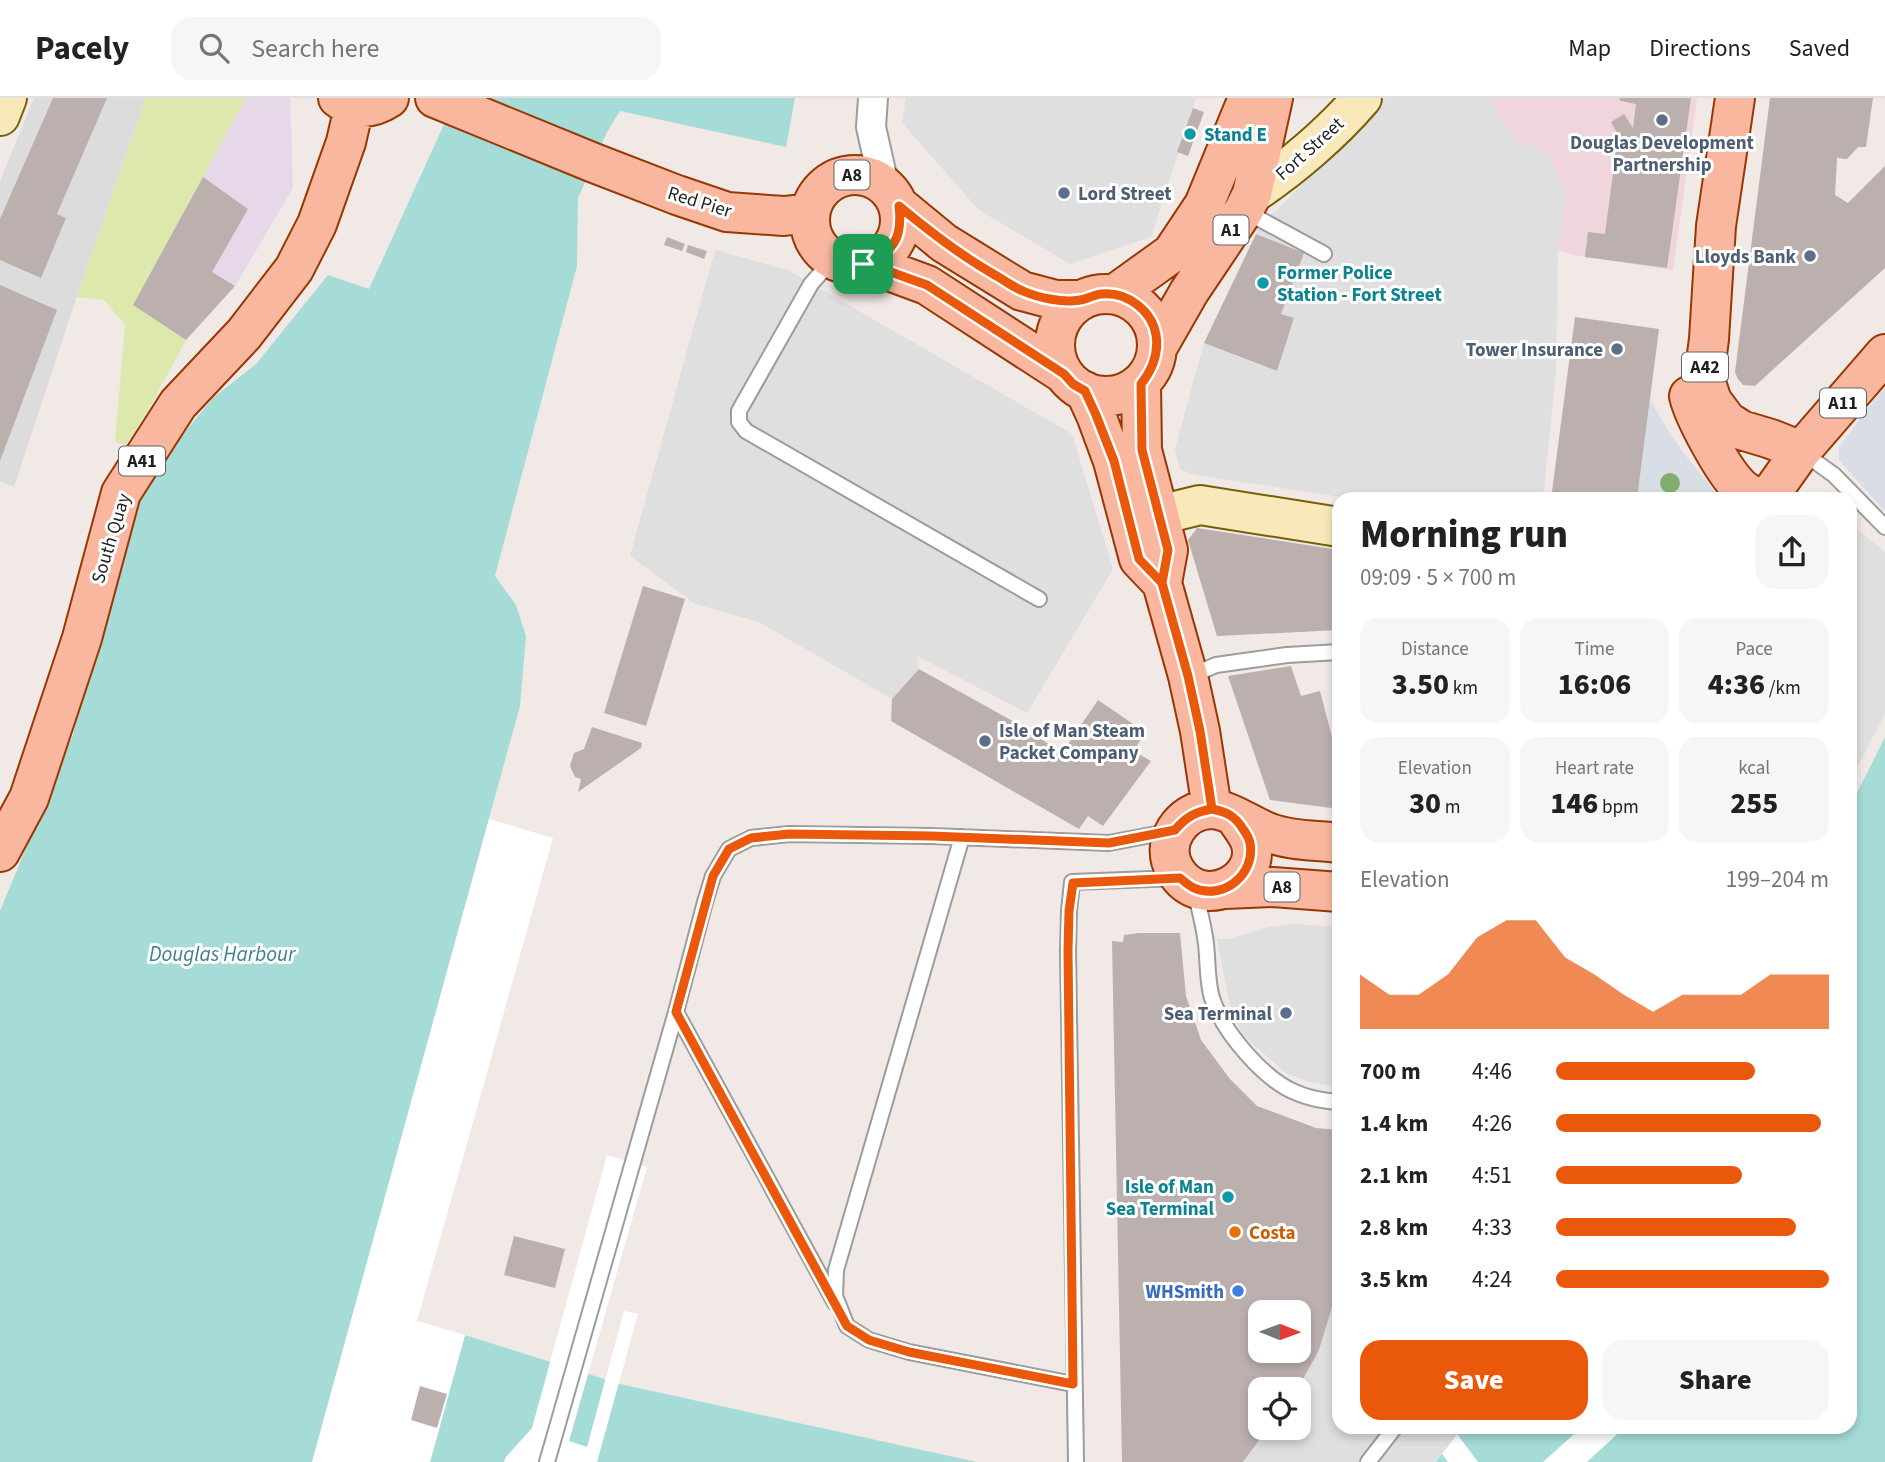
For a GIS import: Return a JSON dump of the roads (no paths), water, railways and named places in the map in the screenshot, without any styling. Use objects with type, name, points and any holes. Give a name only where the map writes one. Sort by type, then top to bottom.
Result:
[{"type":"main road","points":[[0,116],[8,98]]},
{"type":"main road","name":"A1","points":[[1098,297],[1172,253],[1204,205],[1248,98]]},
{"type":"main road","name":"A1","points":[[1157,348],[1189,292],[1248,202],[1273,98]]},
{"type":"main road","name":"Fort Street","points":[[1248,202],[1330,131],[1362,98]]},
{"type":"main road","name":"A42","points":[[1735,98],[1716,226],[1688,349],[1686,385],[1692,410],[1722,461],[1739,486],[1747,492]]},
{"type":"main road","name":"South Quay","points":[[0,852],[29,798],[82,638],[121,493],[178,404],[244,334],[294,269],[317,224],[360,101]]},
{"type":"main road","name":"Red Pier","points":[[444,102],[594,163],[727,212],[784,216],[810,213]]},
{"type":"main road","name":"A8","points":[[810,213],[815,198],[823,187],[834,180],[856,174],[871,177],[944,243],[1023,291],[1056,300],[1098,297]]},
{"type":"main road","name":"A8","points":[[848,262],[881,257],[891,248],[901,222],[892,196]]},
{"type":"main road","points":[[810,213],[814,239],[821,249],[848,262],[888,271],[927,285],[1074,383],[1101,396],[1129,393],[1149,375],[1155,362],[1156,332],[1141,307],[1128,299],[1098,297],[1071,307],[1056,332],[1055,346],[1057,361],[1074,383]]},
{"type":"main road","name":"A42","points":[[1716,226],[1704,377],[1712,401],[1727,421],[1741,430],[1801,452]]},
{"type":"main road","name":"A11","points":[[1772,492],[1801,452],[1885,354]]},
{"type":"main road","name":"A8","points":[[1074,383],[1096,415],[1114,461],[1139,559],[1162,583]]},
{"type":"main road","name":"A8","points":[[1141,384],[1142,450],[1168,550],[1162,583],[1224,813],[1250,841],[1251,856],[1247,870],[1238,881],[1200,885]]},
{"type":"main road","points":[[1159,515],[1200,505],[1332,526]]},
{"type":"main road","points":[[1200,885],[1171,863],[1169,846],[1175,830],[1184,819],[1197,811],[1224,813],[1276,835],[1332,842]]},
{"type":"main road","name":"A8","points":[[1200,885],[1332,891]]},
{"type":"street","name":"A8","points":[[873,98],[871,127],[892,196]]},
{"type":"lane","points":[[1248,202],[1324,254]]},
{"type":"lane","points":[[1172,253],[1188,204]]},
{"type":"lane","points":[[848,262],[811,285],[739,411],[739,422],[746,431],[1039,599]]},
{"type":"lane","points":[[1801,452],[1834,475],[1851,492]]},
{"type":"lane","points":[[1857,498],[1885,527]]},
{"type":"lane","points":[[1188,676],[1216,666],[1286,655],[1332,652]]},
{"type":"lane","points":[[547,1462],[713,876],[729,849],[751,838],[789,834],[1109,843],[1175,830]]},
{"type":"lane","points":[[847,1326],[835,1296],[836,1270],[962,837]]},
{"type":"lane","points":[[1076,1462],[1068,951],[1073,883],[1200,885],[1212,998],[1226,1026],[1239,1046],[1278,1083],[1294,1093],[1318,1101],[1332,1102]]},
{"type":"lane","points":[[676,1012],[847,1326],[869,1340],[909,1352],[1073,1384]]},
{"type":"lane","points":[[1368,1462],[1390,1434]]},
{"type":"water","name":"Douglas Harbour","points":[[456,98],[795,98],[786,147],[620,111],[607,132],[578,198],[577,266],[495,576],[516,605],[526,636],[520,706],[312,1462],[0,1462],[0,911],[73,735],[123,546],[147,478],[213,398],[256,364],[328,275],[369,289]]},
{"type":"water","points":[[1885,737],[1885,1462],[1436,1462],[1456,1434],[1857,1434],[1857,793]]},
{"type":"water","points":[[465,1335],[620,1384],[977,1462],[430,1462]]},
{"type":"place","name":"Douglas Development Partnership","points":[[1662,120]]},
{"type":"place","name":"Stand E","points":[[1190,134]]},
{"type":"place","name":"Lord Street","points":[[1064,193]]},
{"type":"place","name":"Lloyds Bank","points":[[1810,256]]},
{"type":"place","name":"Former Police Station - Fort Street","points":[[1263,283]]},
{"type":"place","name":"Tower Insurance","points":[[1617,349]]},
{"type":"place","name":"Isle of Man Steam Packet Company","points":[[985,741]]},
{"type":"place","name":"Sea Terminal","points":[[1286,1013]]},
{"type":"place","name":"Isle of Man Sea Terminal","points":[[1228,1197]]},
{"type":"place","name":"Costa","points":[[1235,1232]]},
{"type":"place","name":"WHSmith","points":[[1238,1291]]}]
